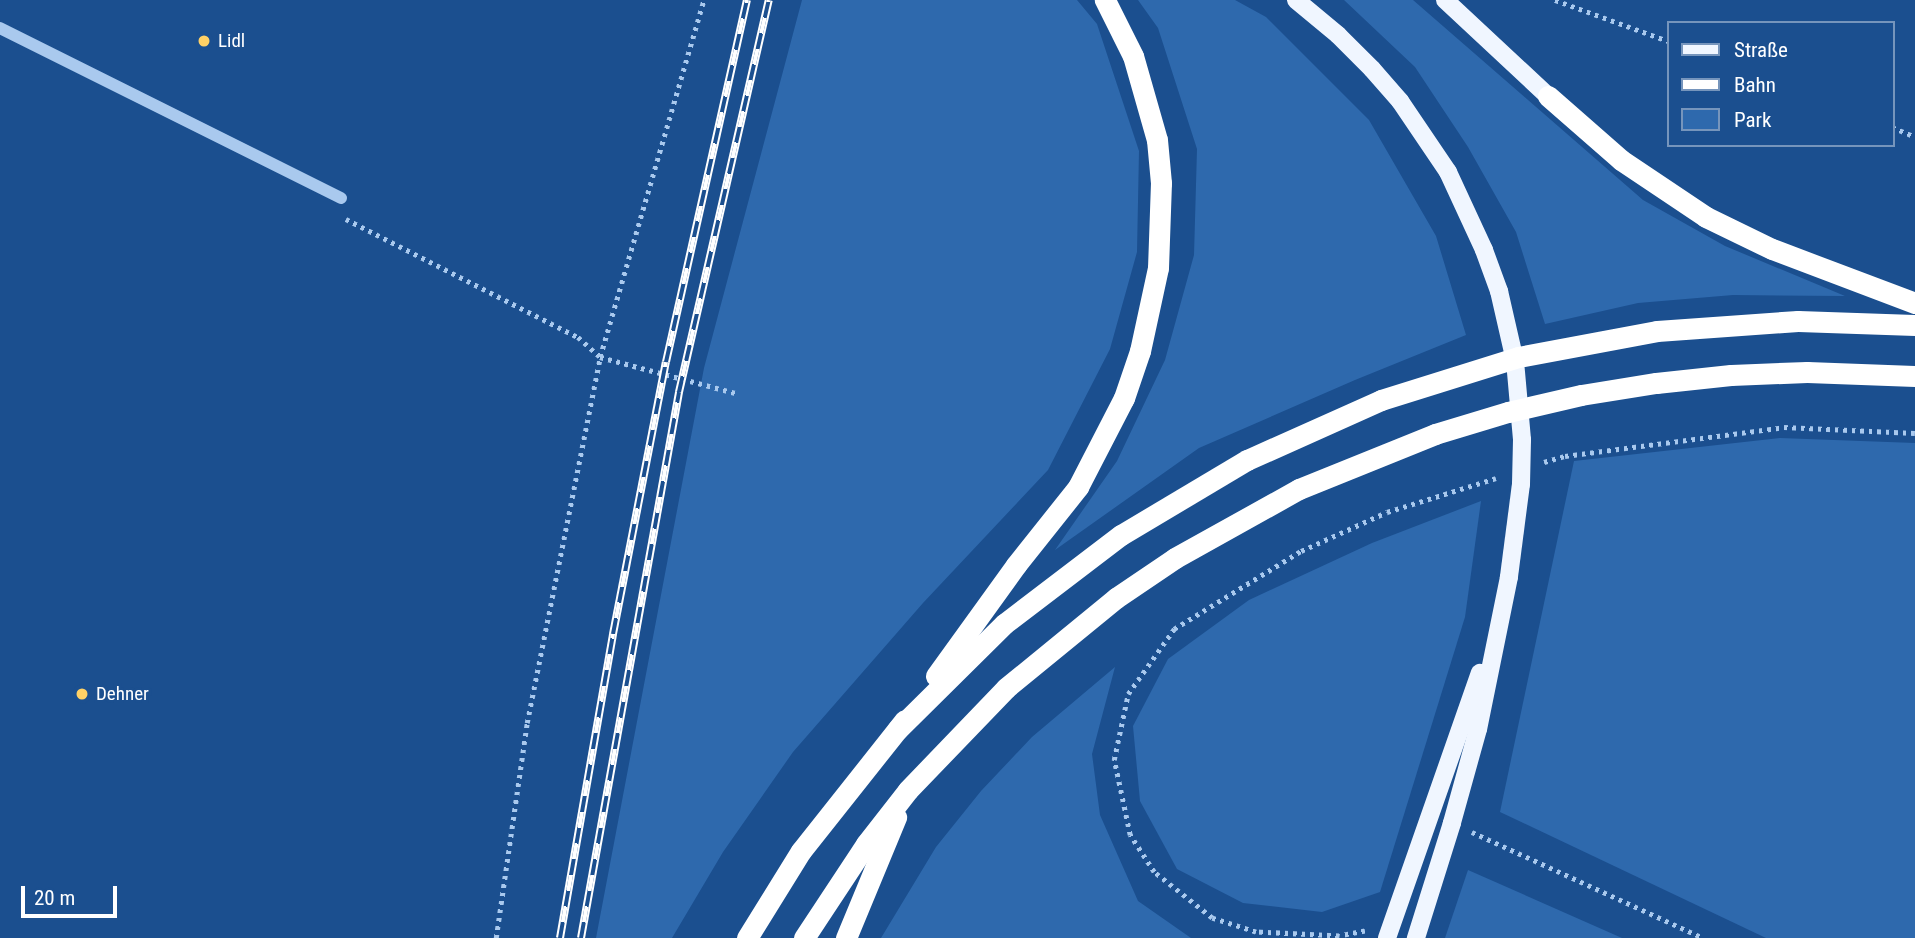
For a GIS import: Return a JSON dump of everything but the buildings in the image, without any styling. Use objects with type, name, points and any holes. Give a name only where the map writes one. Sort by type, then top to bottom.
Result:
[{"type":"highway","points":[[747,938],[801,851],[897,730],[1016,565],[1078,487],[1119,410],[1151,310],[1159,246],[1161,183],[1157,140],[1133,57],[1105,0]]},
{"type":"highway","points":[[1548,96],[1621,160],[1706,217],[1772,249],[1915,303]]},
{"type":"highway","points":[[897,730],[1004,624],[1121,535],[1183,495],[1247,460],[1381,400],[1518,357],[1657,331],[1798,321],[1915,326]]},
{"type":"highway","points":[[804,938],[866,844],[908,790],[1006,688],[1116,598],[1175,558],[1236,523],[1364,461],[1508,412],[1656,383],[1807,372],[1915,376]]},
{"type":"highway","points":[[846,938],[908,790]]},
{"type":"main road","points":[[1296,0],[1372,68],[1425,136],[1468,211],[1499,291],[1508,326],[1519,396],[1522,440],[1516,527],[1498,624],[1478,729],[1416,938]]},
{"type":"main road","points":[[1445,0],[1548,96]]},
{"type":"main road","points":[[1389,932],[1498,624]]},
{"type":"street","points":[[0,28],[341,198]]},
{"type":"path","points":[[496,938],[527,723],[600,357],[704,0]]},
{"type":"path","points":[[1555,0],[1666,40]]},
{"type":"path","points":[[1894,128],[1915,137]]},
{"type":"path","points":[[341,198],[346,222],[578,337],[600,357],[739,394]]},
{"type":"path","points":[[1540,464],[1565,456],[1784,427],[1915,433]]},
{"type":"path","points":[[1389,932],[1339,936],[1256,932],[1212,918],[1154,872],[1130,835],[1114,760],[1128,694],[1174,629],[1301,551],[1387,512],[1502,476]]},
{"type":"path","points":[[1452,823],[1703,938]]},
{"type":"green space","points":[[802,0],[1077,0],[1097,24],[1139,151],[1137,252],[1110,349],[1048,470],[923,603],[793,752],[723,852],[672,938],[596,938],[704,368]]},
{"type":"green space","points":[[1138,0],[1235,0],[1266,17],[1369,120],[1436,236],[1466,335],[1199,448],[1055,550],[1117,461],[1165,360],[1194,255],[1197,149],[1158,28]]},
{"type":"green space","points":[[1344,0],[1413,0],[1643,200],[1725,246],[1845,296],[1733,295],[1638,303],[1545,324],[1516,232],[1468,147],[1415,67]]},
{"type":"green space","points":[[1780,438],[1915,443],[1915,938],[1766,938],[1500,812],[1574,461]]},
{"type":"green space","points":[[1481,501],[1465,617],[1380,892],[1322,912],[1243,903],[1177,869],[1140,801],[1133,726],[1168,659],[1249,600],[1372,543]]},
{"type":"green space","points":[[1115,667],[1092,754],[1100,815],[1138,901],[1191,938],[881,938],[936,847],[981,791],[1032,737]]},
{"type":"green space","points":[[1468,870],[1622,938],[1445,938]]},
{"type":"railway","points":[[560,938],[613,634],[666,362],[747,0]]},
{"type":"railway","points":[[581,938],[679,392],[769,0]]},
{"type":"place","name":"Lidl","points":[[204,41]]},
{"type":"place","name":"Dehner","points":[[82,694]]}]
